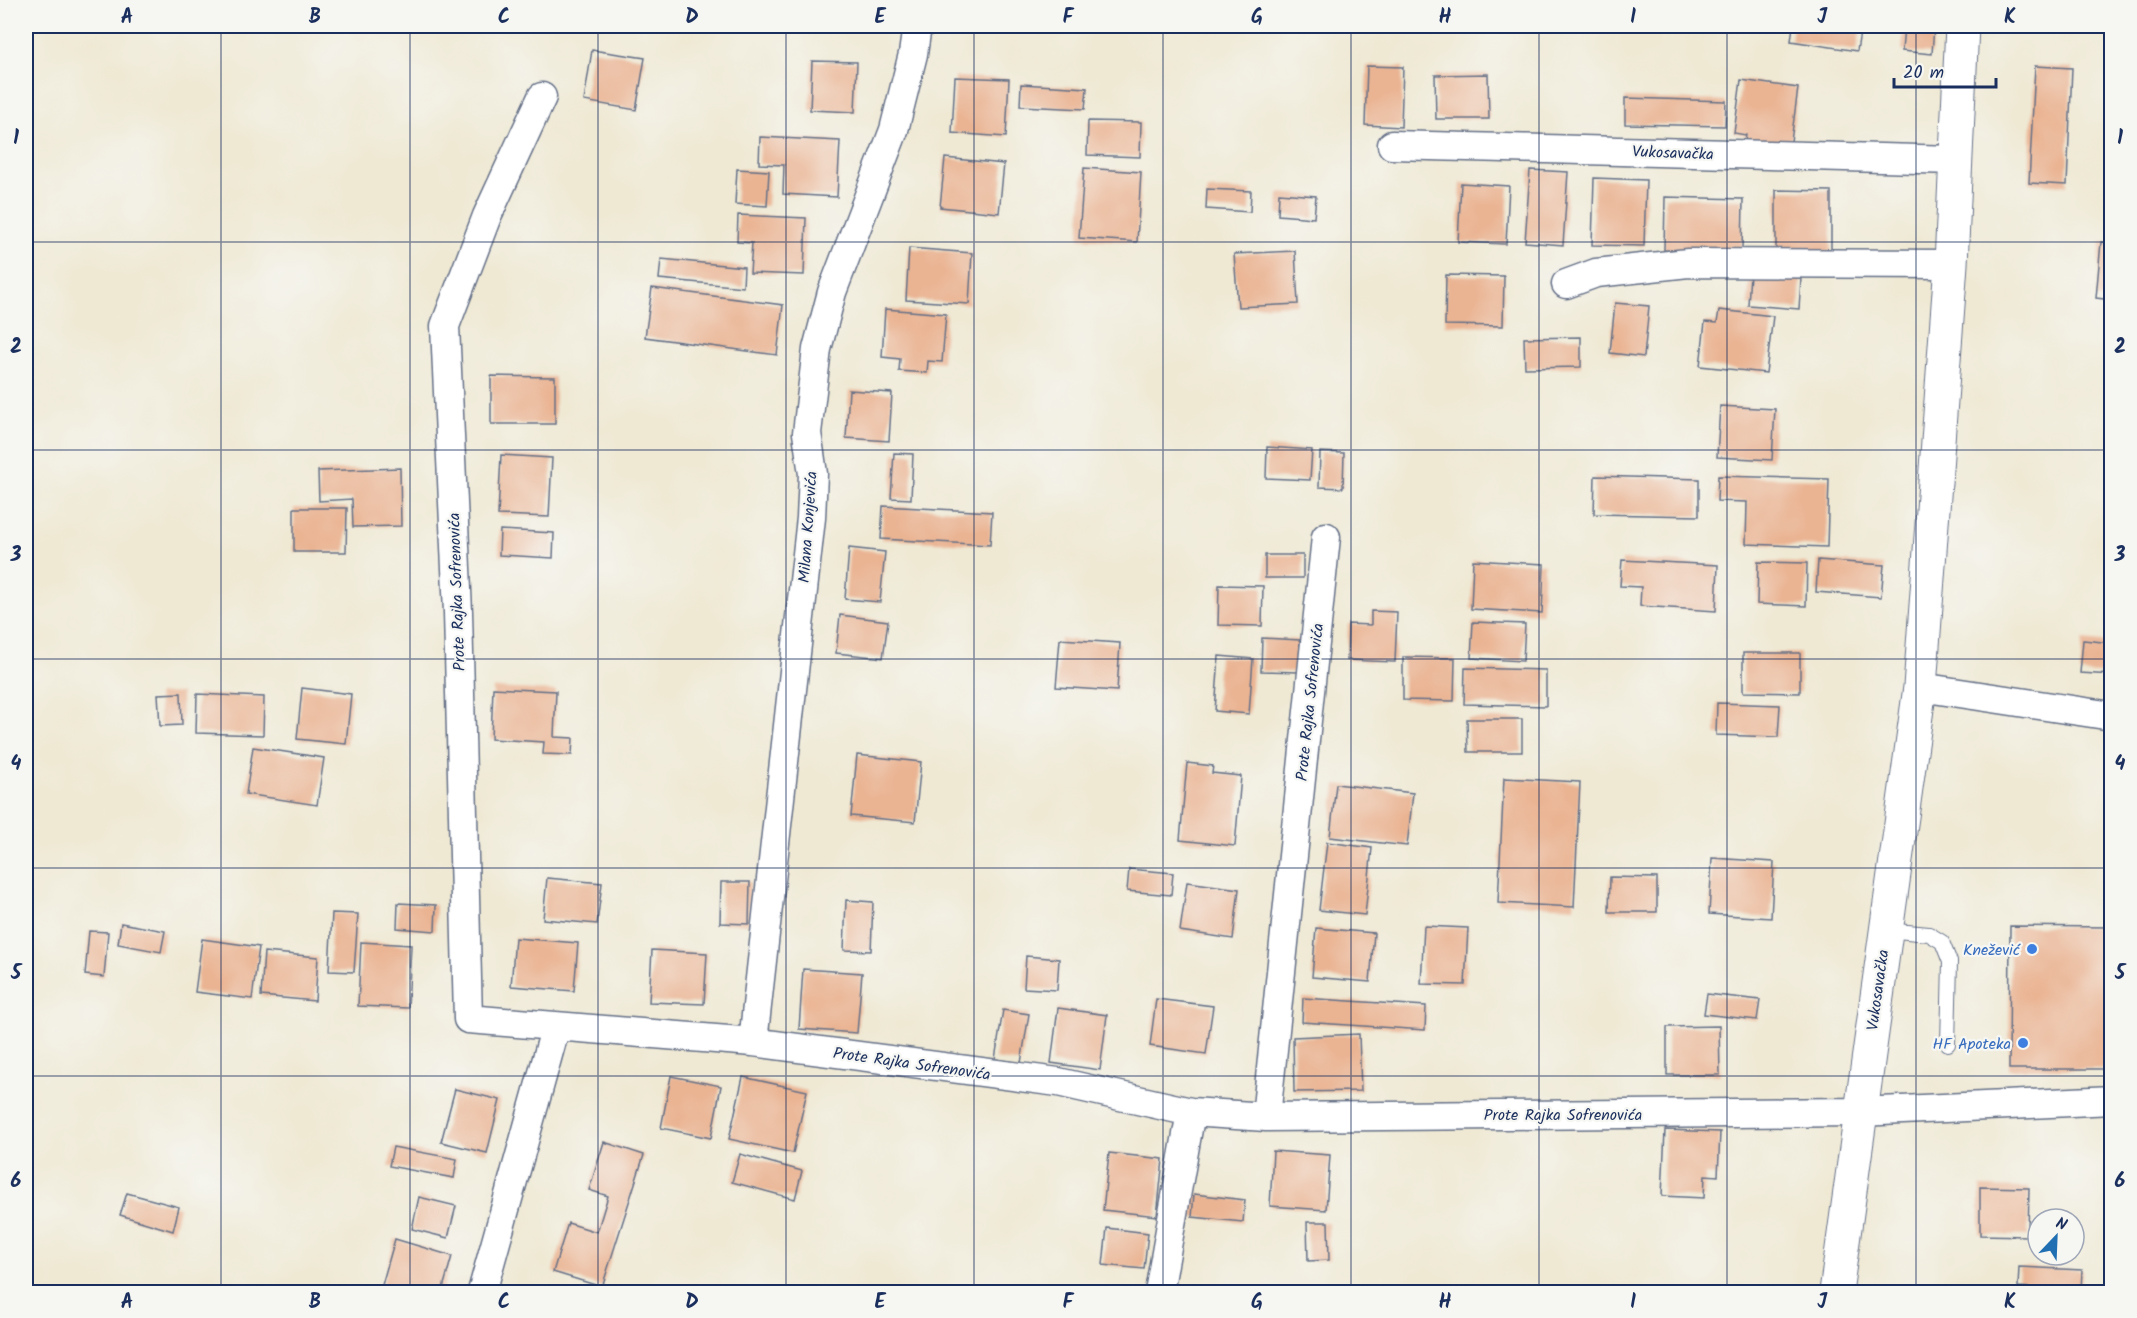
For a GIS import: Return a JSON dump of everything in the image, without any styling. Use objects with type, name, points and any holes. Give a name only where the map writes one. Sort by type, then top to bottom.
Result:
[{"type":"main road","name":"Vukosavačka","points":[[1836,1293],[1920,687],[1951,264],[1962,26]]},
{"type":"street","name":"Milana Konjevića","points":[[753,1042],[811,518],[813,474],[807,433],[817,349],[832,292],[894,130],[914,54],[917,26]]},
{"type":"street","name":"Prote Rajka Sofrenovića","points":[[542,97],[487,216],[445,326],[458,612],[468,1019],[753,1042],[1058,1082],[1191,1112],[1266,1117],[1860,1112],[2112,1100]]},
{"type":"street","name":"Vukosavačka","points":[[1392,145],[1955,160]]},
{"type":"street","points":[[1566,284],[1596,273],[1688,263],[1951,264]]},
{"type":"street","name":"Prote Rajka Sofrenovića","points":[[1266,1117],[1326,537]]},
{"type":"street","points":[[1920,687],[2112,716]]},
{"type":"street","points":[[482,1293],[556,1026]]},
{"type":"street","points":[[1159,1293],[1191,1112]]},
{"type":"lane","points":[[1886,930],[1929,934],[1942,942],[1950,962],[1948,1044]]},
{"type":"building","points":[[1793,26],[1861,26],[1857,51],[1791,41]]},
{"type":"building","points":[[1904,26],[1934,26],[1932,54],[1902,51]]},
{"type":"building","points":[[592,50],[645,58],[636,110],[584,101]]},
{"type":"building","points":[[812,61],[857,62],[855,112],[810,110]]},
{"type":"building","points":[[1367,66],[1403,67],[1401,127],[1365,125]]},
{"type":"building","points":[[2035,66],[2072,68],[2067,185],[2029,183]]},
{"type":"building","points":[[2110,68],[2112,68],[2112,118],[2106,118]]},
{"type":"building","points":[[1488,74],[1489,119],[1436,119],[1435,75]]},
{"type":"building","points":[[955,77],[1009,79],[1006,137],[952,133]]},
{"type":"building","points":[[1741,80],[1798,88],[1790,149],[1745,142],[1746,135],[1734,133]]},
{"type":"building","points":[[1021,84],[1087,88],[1085,109],[1020,106]]},
{"type":"building","points":[[1625,98],[1726,101],[1725,126],[1625,124]]},
{"type":"building","points":[[1088,121],[1141,122],[1140,157],[1087,155]]},
{"type":"building","points":[[760,137],[840,141],[837,197],[783,194],[784,165],[759,164]]},
{"type":"building","points":[[945,158],[1004,164],[999,213],[940,207]]},
{"type":"building","points":[[1084,168],[1141,172],[1137,242],[1079,238]]},
{"type":"building","points":[[737,169],[769,171],[767,206],[735,204]]},
{"type":"building","points":[[1530,170],[1568,172],[1563,245],[1525,242]]},
{"type":"building","points":[[1594,178],[1646,180],[1644,246],[1592,245]]},
{"type":"building","points":[[1461,183],[1509,186],[1506,244],[1458,242]]},
{"type":"building","points":[[1207,189],[1251,191],[1250,212],[1206,209]]},
{"type":"building","points":[[1776,190],[1831,191],[1831,252],[1776,252]]},
{"type":"building","points":[[1279,193],[1316,196],[1314,218],[1278,215]]},
{"type":"building","points":[[1665,197],[1743,199],[1742,251],[1664,250]]},
{"type":"building","points":[[738,215],[806,218],[804,275],[750,273],[752,243],[737,242]]},
{"type":"building","points":[[2101,242],[2112,243],[2112,300],[2096,298]]},
{"type":"building","points":[[909,248],[972,253],[969,304],[906,300]]},
{"type":"building","points":[[1295,251],[1298,304],[1238,307],[1234,254]]},
{"type":"building","points":[[661,259],[744,267],[743,287],[659,279]]},
{"type":"building","points":[[1750,274],[1801,278],[1799,309],[1748,305]]},
{"type":"building","points":[[1446,275],[1504,276],[1503,326],[1445,325]]},
{"type":"building","points":[[652,288],[783,305],[777,355],[645,337]]},
{"type":"building","points":[[1615,303],[1649,306],[1644,357],[1610,353]]},
{"type":"building","points":[[885,309],[946,314],[942,362],[928,361],[927,373],[899,371],[900,359],[882,357]]},
{"type":"building","points":[[1719,310],[1773,316],[1766,373],[1700,366],[1705,322],[1717,323]]},
{"type":"building","points":[[1581,337],[1581,367],[1525,368],[1524,338]]},
{"type":"building","points":[[491,376],[555,377],[555,424],[491,424]]},
{"type":"building","points":[[849,390],[892,393],[889,441],[846,438]]},
{"type":"building","points":[[1720,406],[1775,409],[1772,460],[1717,457]]},
{"type":"building","points":[[1267,447],[1312,450],[1310,480],[1266,478]]},
{"type":"building","points":[[1320,452],[1344,453],[1343,488],[1319,487]]},
{"type":"building","points":[[894,453],[913,454],[911,499],[891,498]]},
{"type":"building","points":[[501,455],[552,458],[549,517],[498,515]]},
{"type":"building","points":[[400,468],[401,526],[353,527],[352,499],[319,501],[318,471]]},
{"type":"building","points":[[1595,476],[1699,479],[1699,516],[1594,514]]},
{"type":"building","points":[[1718,476],[1829,479],[1827,547],[1746,544],[1747,502],[1717,501]]},
{"type":"building","points":[[883,506],[992,512],[990,545],[881,539]]},
{"type":"building","points":[[294,508],[347,508],[346,552],[294,552]]},
{"type":"building","points":[[500,530],[554,533],[553,558],[499,555]]},
{"type":"building","points":[[849,548],[885,552],[880,602],[845,599]]},
{"type":"building","points":[[1265,555],[1303,555],[1303,578],[1265,578]]},
{"type":"building","points":[[1473,560],[1544,564],[1542,613],[1471,609]]},
{"type":"building","points":[[1622,560],[1718,565],[1716,611],[1640,606],[1641,587],[1620,586]]},
{"type":"building","points":[[1818,560],[1884,565],[1881,597],[1816,592]]},
{"type":"building","points":[[1758,562],[1807,563],[1806,606],[1757,604]]},
{"type":"building","points":[[1219,585],[1263,586],[1262,626],[1218,625]]},
{"type":"building","points":[[1371,611],[1397,612],[1395,662],[1347,660],[1348,624],[1371,625]]},
{"type":"building","points":[[840,615],[888,621],[883,658],[836,653]]},
{"type":"building","points":[[1473,622],[1525,624],[1523,661],[1471,658]]},
{"type":"building","points":[[1262,638],[1300,640],[1299,672],[1261,671]]},
{"type":"building","points":[[1060,639],[1120,643],[1117,691],[1056,687]]},
{"type":"building","points":[[2083,640],[2112,643],[2112,675],[2080,673]]},
{"type":"building","points":[[1743,653],[1800,653],[1800,693],[1743,692]]},
{"type":"building","points":[[1219,656],[1253,659],[1249,714],[1215,711]]},
{"type":"building","points":[[1403,657],[1455,658],[1454,701],[1403,700]]},
{"type":"building","points":[[1465,668],[1546,670],[1546,706],[1464,704]]},
{"type":"building","points":[[302,688],[351,694],[346,744],[297,739]]},
{"type":"building","points":[[493,688],[556,691],[554,737],[573,738],[572,755],[543,754],[544,742],[491,739]]},
{"type":"building","points":[[181,693],[182,725],[160,726],[158,694]]},
{"type":"building","points":[[197,694],[264,697],[263,735],[196,733]]},
{"type":"building","points":[[1717,703],[1780,705],[1778,737],[1716,735]]},
{"type":"building","points":[[1467,719],[1522,719],[1522,752],[1468,752]]},
{"type":"building","points":[[253,747],[324,758],[317,805],[246,794]]},
{"type":"building","points":[[857,755],[921,762],[915,822],[851,816]]},
{"type":"building","points":[[1187,763],[1213,766],[1212,773],[1241,776],[1235,846],[1180,840]]},
{"type":"building","points":[[1504,778],[1580,782],[1574,907],[1498,903]]},
{"type":"building","points":[[1336,784],[1413,793],[1407,846],[1330,837]]},
{"type":"building","points":[[1327,842],[1372,848],[1365,915],[1319,910]]},
{"type":"building","points":[[1712,858],[1774,862],[1771,918],[1709,914]]},
{"type":"building","points":[[1129,869],[1173,873],[1171,895],[1127,891]]},
{"type":"building","points":[[1610,877],[1657,878],[1657,912],[1609,912]]},
{"type":"building","points":[[547,878],[602,883],[597,924],[543,919]]},
{"type":"building","points":[[721,882],[750,882],[749,924],[720,923]]},
{"type":"building","points":[[1187,882],[1239,889],[1233,939],[1180,931]]},
{"type":"building","points":[[846,900],[873,902],[871,951],[844,950]]},
{"type":"building","points":[[398,903],[436,905],[435,931],[397,928]]},
{"type":"building","points":[[332,913],[358,914],[354,972],[329,971]]},
{"type":"building","points":[[121,923],[165,931],[161,952],[118,944]]},
{"type":"building","points":[[1424,926],[1468,928],[1465,985],[1421,984]]},
{"type":"building","points":[[2010,926],[2112,927],[2112,1069],[2009,1069]]},
{"type":"building","points":[[1316,928],[1374,933],[1370,982],[1312,977]]},
{"type":"building","points":[[89,931],[108,932],[104,977],[85,975]]},
{"type":"building","points":[[515,938],[578,943],[574,991],[511,986]]},
{"type":"building","points":[[202,939],[259,947],[252,999],[195,992]]},
{"type":"building","points":[[361,942],[411,945],[408,1008],[358,1006]]},
{"type":"building","points":[[652,950],[707,953],[704,1004],[649,1002]]},
{"type":"building","points":[[264,952],[318,957],[315,1001],[261,996]]},
{"type":"building","points":[[1026,956],[1059,959],[1057,990],[1024,988]]},
{"type":"building","points":[[803,969],[862,973],[857,1033],[799,1029]]},
{"type":"building","points":[[1707,994],[1760,1000],[1757,1020],[1704,1014]]},
{"type":"building","points":[[1303,998],[1426,1006],[1425,1030],[1302,1022]]},
{"type":"building","points":[[1156,999],[1213,1006],[1206,1054],[1150,1046]]},
{"type":"building","points":[[1058,1008],[1107,1015],[1100,1070],[1051,1063]]},
{"type":"building","points":[[1003,1010],[1029,1014],[1021,1063],[995,1059]]},
{"type":"building","points":[[1719,1026],[1720,1075],[1667,1075],[1667,1027]]},
{"type":"building","points":[[1359,1034],[1361,1091],[1294,1092],[1293,1037]]},
{"type":"building","points":[[671,1076],[721,1086],[711,1138],[661,1128]]},
{"type":"building","points":[[743,1077],[807,1091],[793,1153],[729,1139]]},
{"type":"building","points":[[455,1089],[500,1100],[487,1153],[441,1142]]},
{"type":"building","points":[[1665,1130],[1720,1132],[1718,1176],[1705,1175],[1704,1198],[1662,1196]]},
{"type":"building","points":[[604,1142],[644,1155],[602,1287],[553,1272],[568,1223],[597,1232],[608,1196],[589,1190]]},
{"type":"building","points":[[393,1147],[457,1159],[454,1178],[389,1166]]},
{"type":"building","points":[[1273,1151],[1330,1155],[1326,1210],[1270,1206]]},
{"type":"building","points":[[1109,1153],[1163,1159],[1157,1216],[1103,1210]]},
{"type":"building","points":[[740,1154],[802,1171],[795,1199],[732,1182]]},
{"type":"building","points":[[1980,1187],[2029,1188],[2029,1207],[2026,1207],[2026,1236],[1980,1235]]},
{"type":"building","points":[[127,1193],[179,1207],[173,1231],[120,1215]]},
{"type":"building","points":[[1194,1194],[1245,1200],[1243,1222],[1192,1217]]},
{"type":"building","points":[[419,1197],[456,1206],[448,1238],[412,1229]]},
{"type":"building","points":[[1307,1222],[1328,1222],[1329,1260],[1308,1261]]},
{"type":"building","points":[[1107,1228],[1148,1233],[1144,1269],[1103,1265]]},
{"type":"building","points":[[395,1239],[452,1256],[442,1292],[380,1292]]},
{"type":"building","points":[[2019,1267],[2082,1270],[2081,1291],[2018,1287]]},
{"type":"place","name":"Knežević","points":[[2032,949]]},
{"type":"place","name":"HF Apoteka","points":[[2023,1043]]}]
